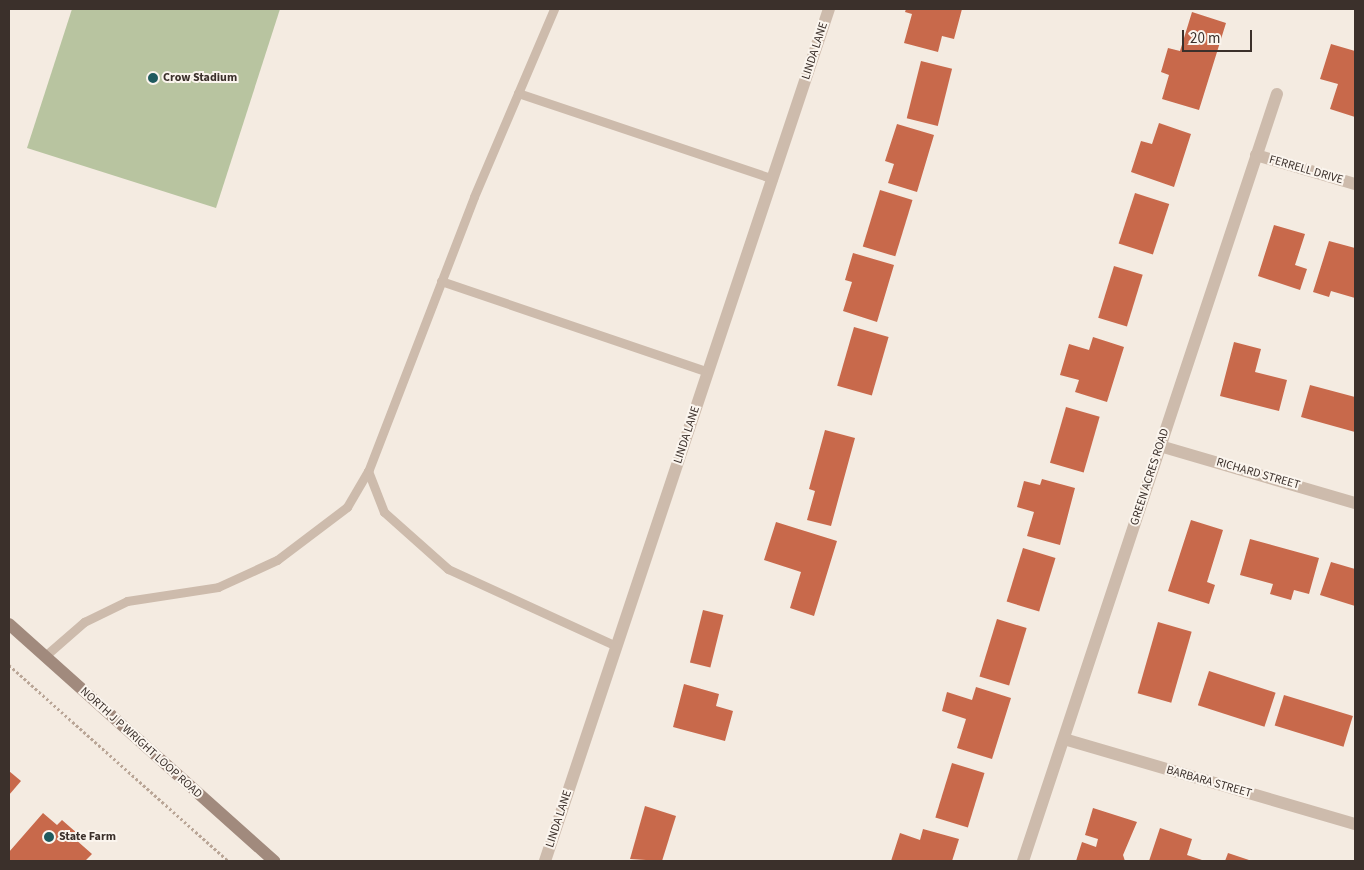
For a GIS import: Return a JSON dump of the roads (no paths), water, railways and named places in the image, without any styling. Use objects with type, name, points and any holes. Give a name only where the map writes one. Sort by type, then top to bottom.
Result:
[{"type":"main road","name":"NORTH J P WRIGHT LOOP ROAD","points":[[9,624],[274,861]]},
{"type":"street","name":"LINDA LANE","points":[[545,861],[829,9]]},
{"type":"street","name":"GREEN ACRES ROAD","points":[[1023,861],[1277,94]]},
{"type":"street","name":"FERRELL DRIVE","points":[[1256,156],[1355,184]]},
{"type":"street","name":"RICHARD STREET","points":[[1160,446],[1355,503]]},
{"type":"street","name":"BARBARA STREET","points":[[1064,739],[1355,824]]},
{"type":"lane","points":[[45,656],[84,622],[127,601],[218,588],[277,560],[347,507],[368,472],[442,281],[554,9]]},
{"type":"lane","points":[[518,93],[773,179]]},
{"type":"lane","points":[[442,281],[708,372]]},
{"type":"lane","points":[[368,472],[384,512],[448,569],[616,646]]},
{"type":"place","name":"Crow Stadium","points":[[153,78]]},
{"type":"place","name":"State Farm","points":[[49,837]]}]
